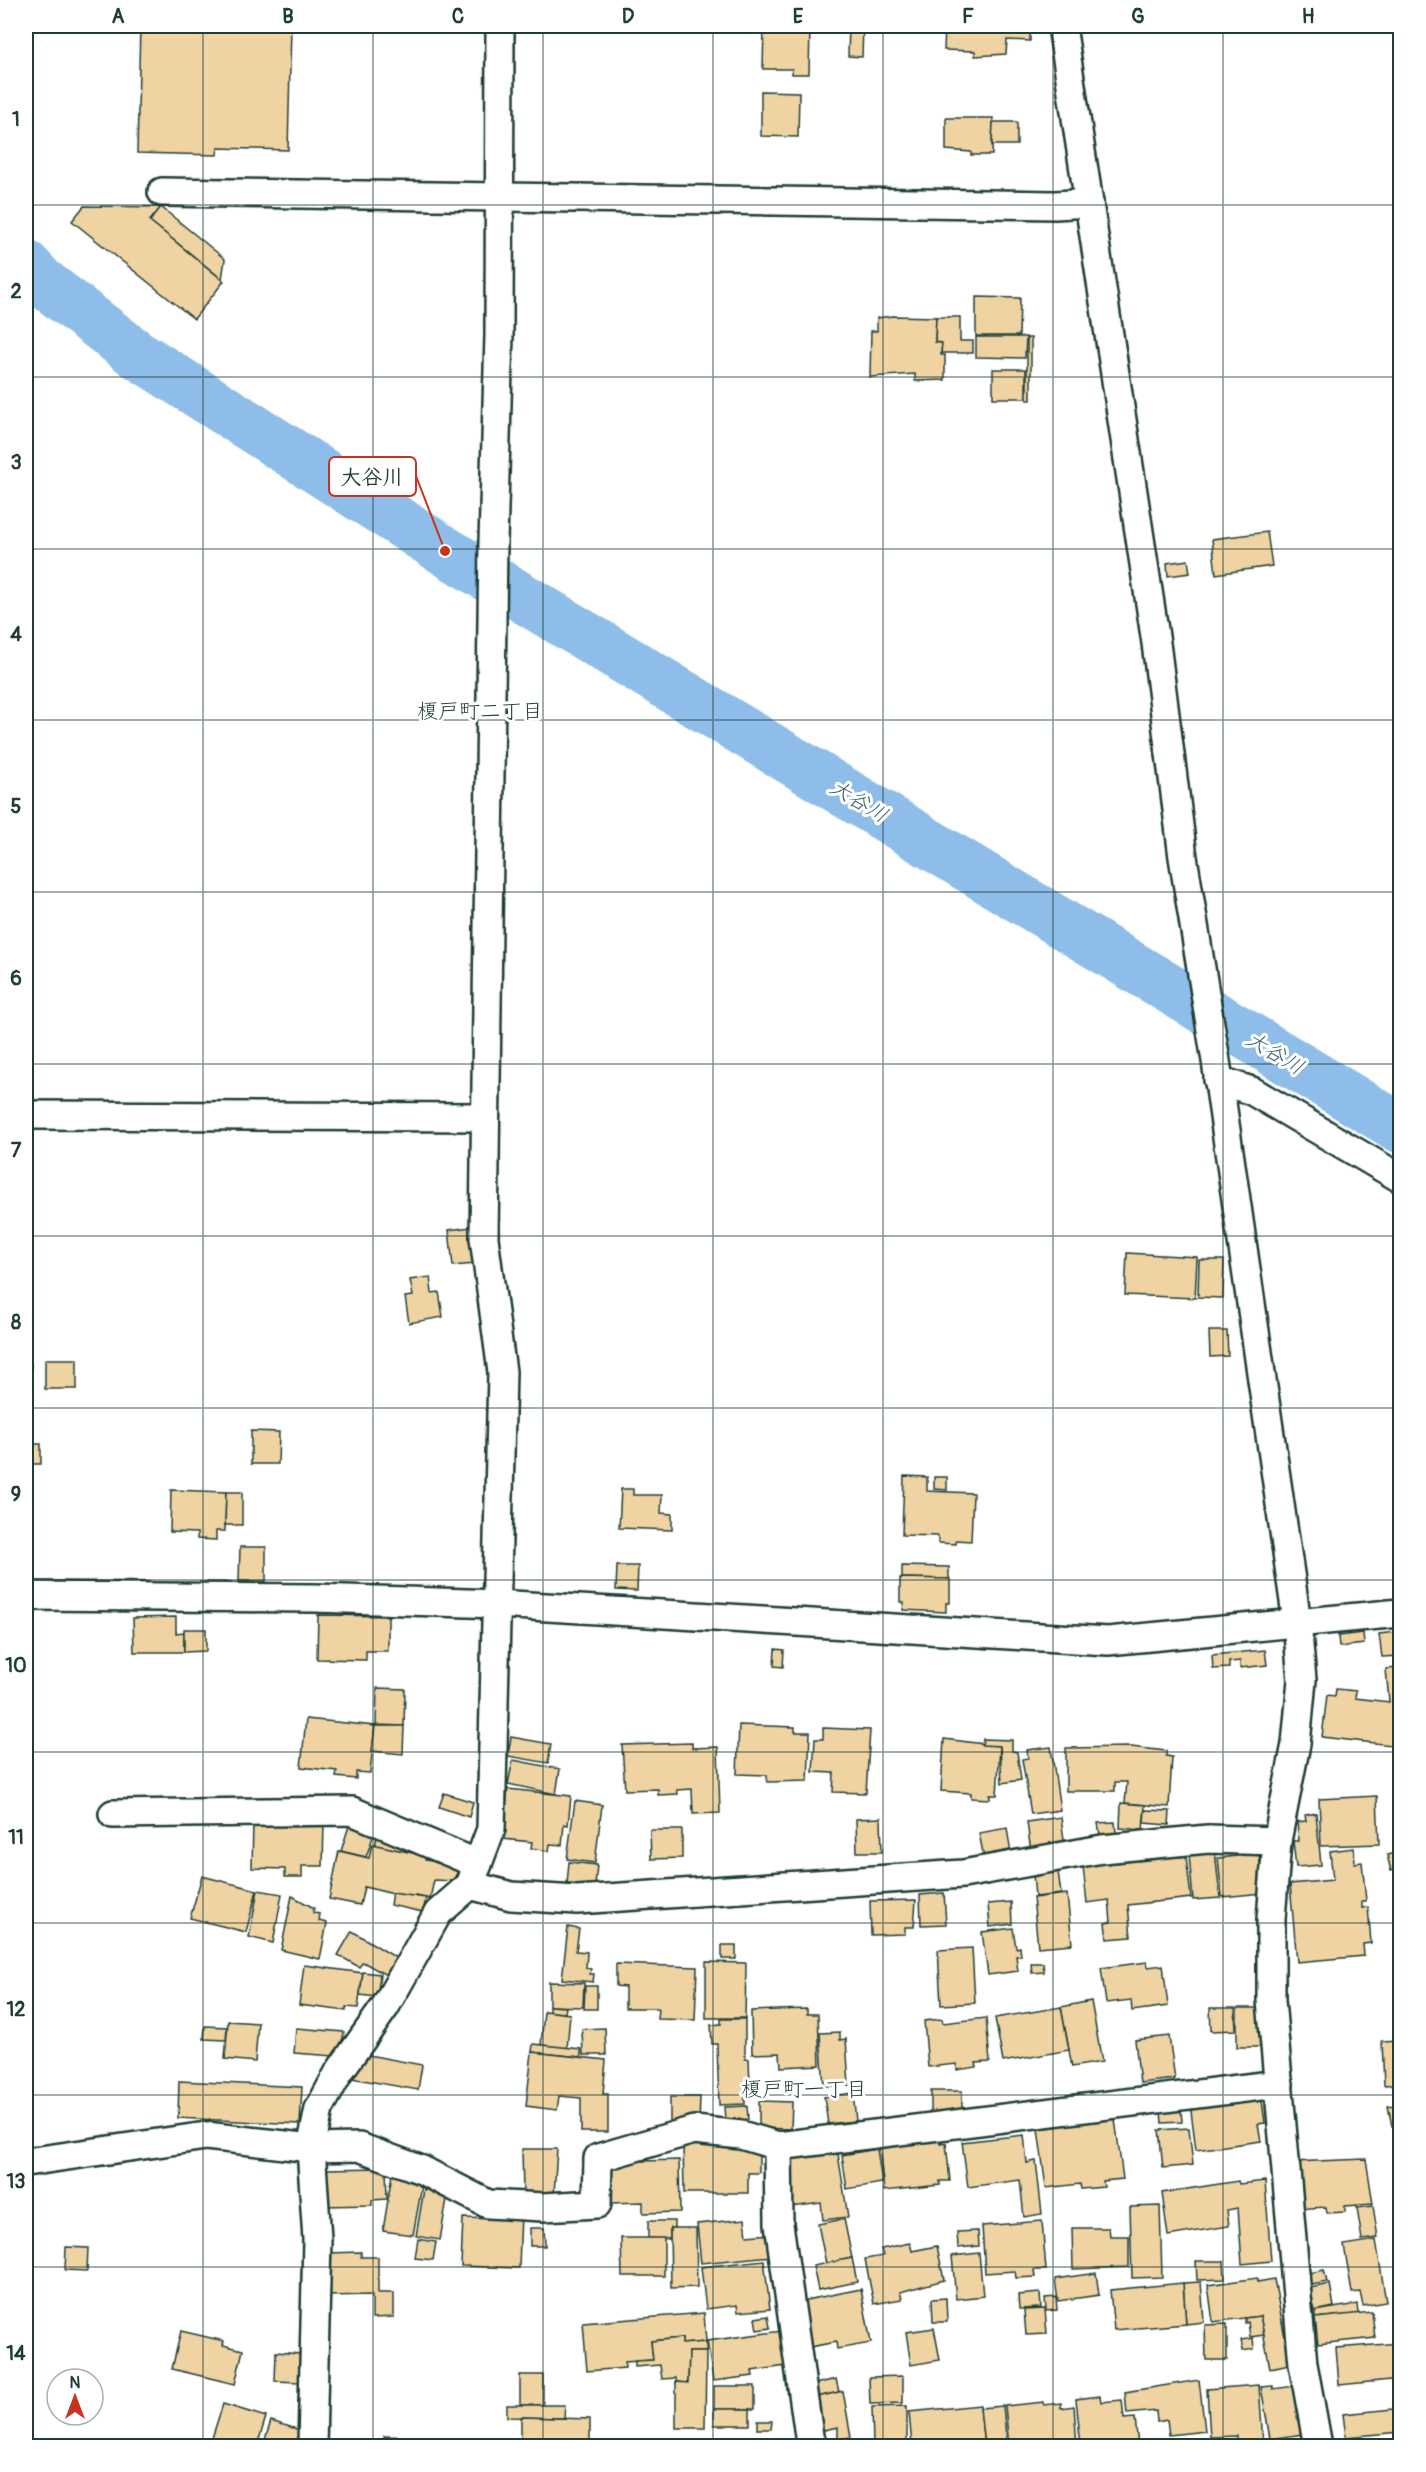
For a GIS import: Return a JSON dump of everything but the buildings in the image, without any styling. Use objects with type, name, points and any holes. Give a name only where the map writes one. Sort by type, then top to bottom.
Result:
[{"type":"street","points":[[312,2446],[317,2239],[311,2148],[319,2109],[339,2072],[385,2007],[438,1913],[474,1874],[491,1829],[502,1372],[484,1238],[494,620],[493,542],[499,336],[500,26]]},
{"type":"street","points":[[1062,26],[1156,643],[1198,954],[1297,1622],[1302,1680],[1296,1744],[1277,1841],[1271,1919],[1271,2000],[1303,2364],[1318,2446]]},
{"type":"street","points":[[162,192],[1055,205],[1089,203]]},
{"type":"street","points":[[1217,1070],[1401,1178]]},
{"type":"street","points":[[26,1115],[485,1117]]},
{"type":"street","points":[[26,1596],[315,1598],[498,1604],[1108,1641],[1401,1613]]},
{"type":"street","points":[[113,1814],[352,1811],[512,1896],[577,1900],[963,1874],[1102,1849],[1208,1839],[1277,1841]]},
{"type":"street","points":[[26,2162],[206,2136],[311,2148],[359,2147],[422,2170],[488,2204],[543,2207],[597,2204],[598,2158],[694,2130],[741,2135],[778,2146],[1279,2084]]},
{"type":"street","points":[[778,2146],[779,2224],[810,2444],[814,2446]]},
{"type":"waterway","name":"大谷川","points":[[26,265],[41,281],[135,353],[445,551],[1400,1128]]},
{"type":"place","name":"大谷川","points":[[445,551]]},
{"type":"district","name":"榎戸町二丁目","points":[[480,711]]},
{"type":"district","name":"榎戸町一丁目","points":[[804,2089]]}]
